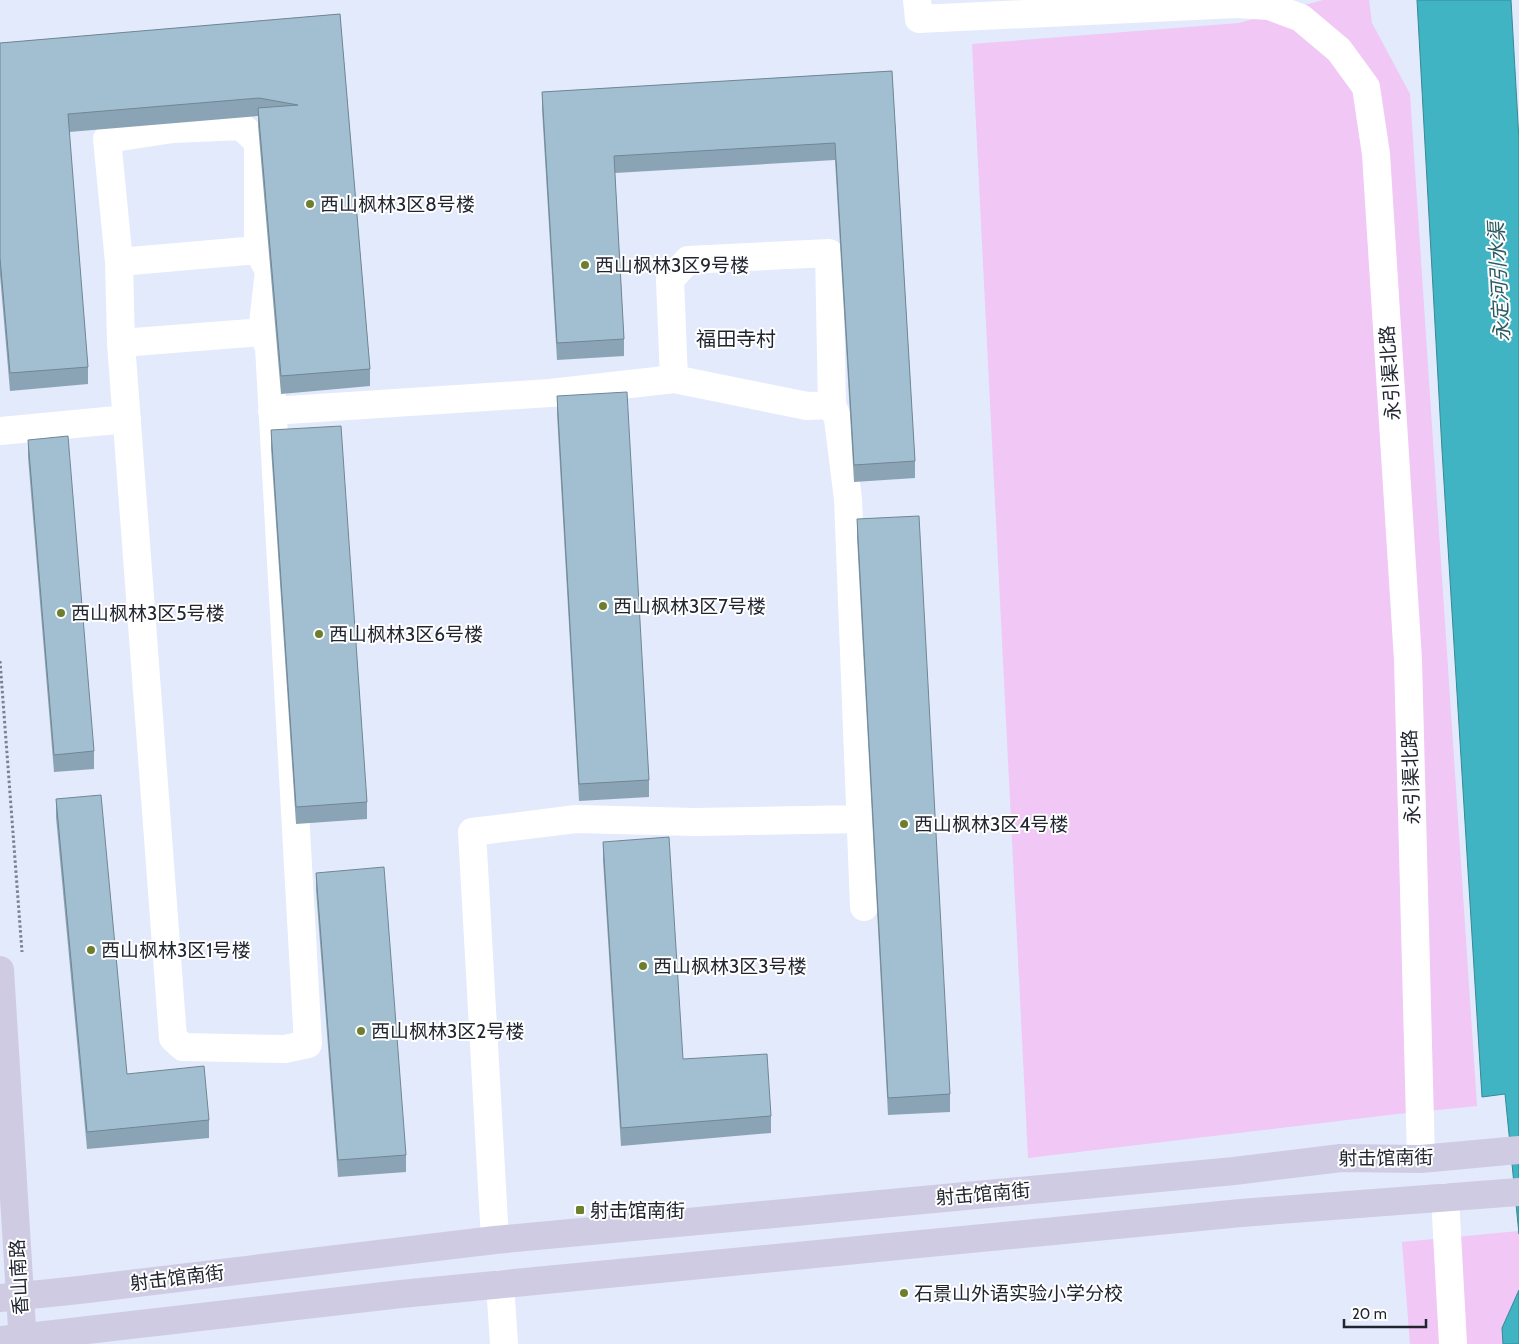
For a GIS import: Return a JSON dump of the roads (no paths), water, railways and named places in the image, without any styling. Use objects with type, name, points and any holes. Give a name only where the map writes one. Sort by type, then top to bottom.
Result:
[{"type":"main road","name":"香山南路","points":[[0,970],[10,1297],[15,1340]]},
{"type":"main road","name":"射击馆南街","points":[[10,1297],[496,1240],[1234,1171],[1341,1158],[1421,1159],[1519,1150]]},
{"type":"main road","points":[[15,1340],[500,1284],[1232,1214],[1519,1192]]},
{"type":"street","name":"永引渠北路","points":[[917,0],[919,19],[1236,4],[1269,6],[1301,18],[1339,50],[1366,87],[1376,154],[1408,660],[1421,1159]]},
{"type":"street","points":[[241,126],[258,142],[258,250],[269,271],[262,332],[269,347],[308,1044],[285,1049],[182,1047],[173,1038],[121,343],[119,262],[107,139],[173,130],[241,126]]},
{"type":"street","points":[[119,262],[258,250]]},
{"type":"street","points":[[674,379],[670,280],[688,260],[829,253],[832,405],[838,420],[848,499],[864,907]]},
{"type":"street","points":[[121,343],[262,332]]},
{"type":"street","points":[[272,411],[550,393],[674,379],[807,406],[832,405]]},
{"type":"street","points":[[0,431],[127,419]]},
{"type":"street","points":[[496,1240],[472,832],[576,819],[695,822],[861,819]]},
{"type":"street","points":[[1445,1198],[1453,1344]]},
{"type":"street","points":[[500,1284],[504,1344]]},
{"type":"water","name":"永定河引水渠","points":[[1417,0],[1511,0],[1519,140],[1519,1234],[1505,1094],[1482,1097],[1442,450]]},
{"type":"water","points":[[1519,1290],[1519,1344],[1503,1344],[1502,1328]]},
{"type":"place","name":"西山枫林3区8号楼","points":[[310,204]]},
{"type":"place","name":"西山枫林3区9号楼","points":[[585,265]]},
{"type":"place","name":"西山枫林3区7号楼","points":[[603,606]]},
{"type":"place","name":"西山枫林3区5号楼","points":[[61,613]]},
{"type":"place","name":"西山枫林3区6号楼","points":[[319,634]]},
{"type":"place","name":"西山枫林3区4号楼","points":[[904,824]]},
{"type":"place","name":"西山枫林3区1号楼","points":[[91,950]]},
{"type":"place","name":"西山枫林3区3号楼","points":[[643,966]]},
{"type":"place","name":"西山枫林3区2号楼","points":[[361,1031]]},
{"type":"place","name":"射击馆南街","points":[[580,1210]]},
{"type":"place","name":"石景山外语实验小学分校","points":[[904,1293]]},
{"type":"district","name":"福田寺村","points":[[736,339]]}]
